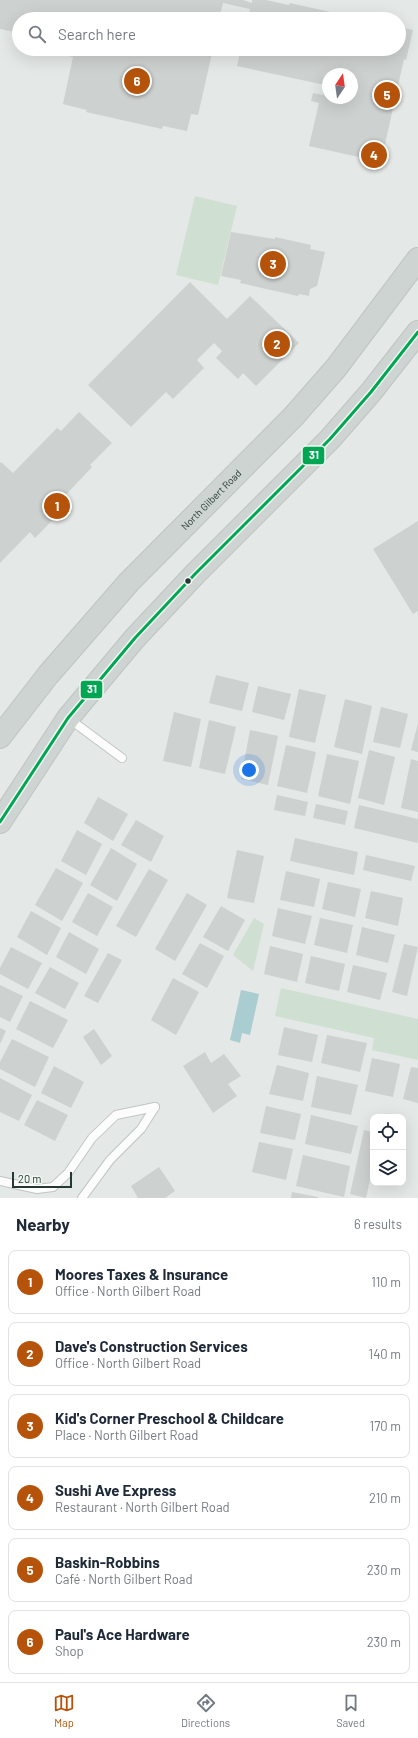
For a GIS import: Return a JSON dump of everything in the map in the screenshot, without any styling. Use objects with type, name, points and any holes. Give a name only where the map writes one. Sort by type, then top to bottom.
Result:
[{"type":"main road","name":"North Gilbert Road","points":[[0,738],[48,675],[129,582],[302,406],[336,368],[418,259]]},
{"type":"main road","points":[[0,822],[68,718],[135,638],[196,574],[330,439],[371,392],[418,332]]},
{"type":"lane","points":[[68,718],[122,758]]},
{"type":"lane","points":[[0,1181],[38,1189],[52,1187],[68,1173],[92,1138],[116,1115],[155,1107],[141,1129],[110,1160],[82,1198]]},
{"type":"green space","points":[[195,196],[237,206],[218,285],[176,275]]},
{"type":"green space","points":[[254,918],[264,924],[253,971],[233,955]]},
{"type":"green space","points":[[281,988],[418,1019],[418,1060],[372,1050],[374,1038],[275,1016]]},
{"type":"water","points":[[241,990],[259,994],[250,1035],[242,1033],[240,1043],[230,1040]]},
{"type":"building","points":[[0,0],[243,0],[252,3],[252,0],[266,0],[289,5],[290,3],[330,12],[249,12],[250,9],[223,3],[221,12],[12,12],[12,32],[0,29]]},
{"type":"building","points":[[406,28],[413,30],[406,60],[404,59],[381,162],[309,146],[319,103],[311,101],[313,93],[322,95],[322,104],[358,104],[358,68],[322,68],[322,84],[237,66],[239,56],[406,56]]},
{"type":"building","points":[[69,56],[211,56],[198,115],[191,114],[187,131],[163,126],[162,129],[86,112],[87,110],[63,104],[73,57]]},
{"type":"building","points":[[231,232],[275,239],[275,237],[311,245],[310,249],[325,252],[317,286],[310,289],[309,296],[299,294],[298,296],[240,283],[241,280],[221,276]]},
{"type":"building","points":[[190,282],[227,319],[250,296],[299,343],[256,386],[243,373],[238,379],[216,358],[222,351],[214,343],[197,360],[204,368],[173,399],[166,392],[131,427],[88,385]]},
{"type":"building","points":[[79,412],[112,443],[90,465],[92,467],[60,501],[66,506],[35,538],[30,532],[0,563],[0,463],[1,462],[13,473],[57,428],[61,431]]},
{"type":"building","points":[[418,521],[418,611],[413,614],[373,549]]},
{"type":"building","points":[[216,675],[249,683],[242,711],[209,703]]},
{"type":"building","points":[[258,686],[291,694],[284,720],[252,712]]},
{"type":"building","points":[[299,689],[326,695],[315,743],[289,737]]},
{"type":"building","points":[[345,699],[372,706],[362,754],[334,747]]},
{"type":"building","points":[[381,707],[408,714],[400,748],[373,742]]},
{"type":"building","points":[[174,712],[201,719],[191,767],[163,761]]},
{"type":"building","points":[[209,720],[236,727],[225,774],[199,768]]},
{"type":"building","points":[[418,723],[418,752],[411,750]]},
{"type":"building","points":[[250,730],[278,736],[268,785],[241,779]]},
{"type":"building","points":[[286,745],[316,752],[307,793],[277,786]]},
{"type":"building","points":[[369,750],[395,757],[384,805],[358,798]]},
{"type":"building","points":[[327,754],[359,761],[350,804],[318,796]]},
{"type":"building","points":[[411,759],[418,761],[418,812],[401,808]]},
{"type":"building","points":[[277,795],[308,802],[305,816],[274,810]]},
{"type":"building","points":[[98,797],[128,814],[113,841],[84,823]]},
{"type":"building","points":[[316,804],[348,811],[345,825],[313,818]]},
{"type":"building","points":[[359,805],[418,819],[418,843],[354,828]]},
{"type":"building","points":[[136,820],[164,836],[151,862],[121,845]]},
{"type":"building","points":[[77,830],[102,844],[86,875],[61,861]]},
{"type":"building","points":[[295,838],[358,852],[354,875],[290,861]]},
{"type":"building","points":[[111,848],[137,864],[117,901],[90,885]]},
{"type":"building","points":[[237,850],[264,856],[254,903],[227,898]]},
{"type":"building","points":[[366,855],[415,866],[411,881],[363,870]]},
{"type":"building","points":[[56,868],[83,883],[62,921],[35,905]]},
{"type":"building","points":[[149,869],[168,880],[136,937],[116,926]]},
{"type":"building","points":[[286,871],[320,879],[314,907],[280,900]]},
{"type":"building","points":[[328,882],[361,889],[355,917],[322,909]]},
{"type":"building","points":[[371,891],[403,898],[398,926],[365,918]]},
{"type":"building","points":[[88,893],[113,907],[97,936],[72,922]]},
{"type":"building","points":[[187,893],[207,905],[175,961],[155,949]]},
{"type":"building","points":[[221,906],[245,920],[228,951],[203,937]]},
{"type":"building","points":[[278,908],[312,916],[305,944],[272,936]]},
{"type":"building","points":[[31,911],[61,928],[47,955],[17,937]]},
{"type":"building","points":[[320,918],[353,925],[347,953],[314,945]]},
{"type":"building","points":[[362,927],[395,935],[388,963],[356,955]]},
{"type":"building","points":[[69,932],[99,949],[86,974],[56,957]]},
{"type":"building","points":[[200,943],[224,956],[207,988],[182,974]]},
{"type":"building","points":[[404,944],[418,947],[407,996],[392,992]]},
{"type":"building","points":[[270,946],[303,954],[297,982],[264,974]]},
{"type":"building","points":[[11,947],[42,963],[28,989],[0,974],[0,968]]},
{"type":"building","points":[[108,953],[122,960],[98,1003],[84,996]]},
{"type":"building","points":[[311,956],[345,964],[339,991],[305,983]]},
{"type":"building","points":[[353,965],[387,973],[380,1000],[347,992]]},
{"type":"building","points":[[50,967],[79,983],[65,1009],[35,993]]},
{"type":"building","points":[[173,978],[199,992],[176,1035],[151,1020]]},
{"type":"building","points":[[0,985],[23,996],[10,1022],[0,1017]]},
{"type":"building","points":[[30,1001],[68,1020],[53,1048],[16,1029]]},
{"type":"building","points":[[284,1027],[318,1035],[312,1062],[278,1055]]},
{"type":"building","points":[[0,1028],[6,1031],[0,1044]]},
{"type":"building","points":[[94,1029],[112,1056],[101,1065],[83,1037]]},
{"type":"building","points":[[327,1035],[367,1043],[360,1072],[321,1063]]},
{"type":"building","points":[[12,1039],[49,1057],[35,1087],[0,1069],[0,1062]]},
{"type":"building","points":[[205,1052],[211,1063],[224,1054],[241,1076],[228,1084],[237,1096],[213,1113],[183,1066]]},
{"type":"building","points":[[372,1058],[400,1064],[393,1097],[365,1091]]},
{"type":"building","points":[[277,1065],[309,1073],[303,1101],[269,1094]]},
{"type":"building","points":[[54,1066],[84,1082],[71,1108],[41,1093]]},
{"type":"building","points":[[411,1067],[418,1068],[418,1103],[403,1099]]},
{"type":"building","points":[[317,1076],[358,1085],[351,1115],[311,1107]]},
{"type":"building","points":[[0,1078],[32,1095],[19,1121],[0,1112]]},
{"type":"building","points":[[37,1100],[68,1115],[55,1141],[24,1125]]},
{"type":"building","points":[[266,1106],[301,1114],[295,1140],[260,1133]]},
{"type":"building","points":[[311,1115],[358,1126],[351,1154],[305,1144]]},
{"type":"building","points":[[364,1130],[370,1131],[370,1180],[366,1198],[350,1194]]},
{"type":"building","points":[[259,1142],[293,1149],[286,1180],[252,1172]]},
{"type":"building","points":[[303,1155],[350,1166],[344,1197],[296,1186]]},
{"type":"building","points":[[159,1167],[175,1191],[165,1198],[138,1198],[131,1186]]},
{"type":"building","points":[[292,1192],[318,1197],[318,1198],[291,1198]]},
{"type":"transit line","name":"31","points":[[0,822],[68,718],[135,638],[195,574],[330,439],[371,392],[418,332]]},
{"type":"place","name":"Paul's Ace Hardware","points":[[137,81]]},
{"type":"place","name":"Baskin-Robbins","points":[[387,95]]},
{"type":"place","name":"Sushi Ave Express","points":[[374,155]]},
{"type":"place","name":"Kid's Corner Preschool & Childcare","points":[[273,264]]},
{"type":"place","name":"Dave's Construction Services","points":[[277,344]]},
{"type":"place","name":"Moores Taxes & Insurance","points":[[57,506]]}]
